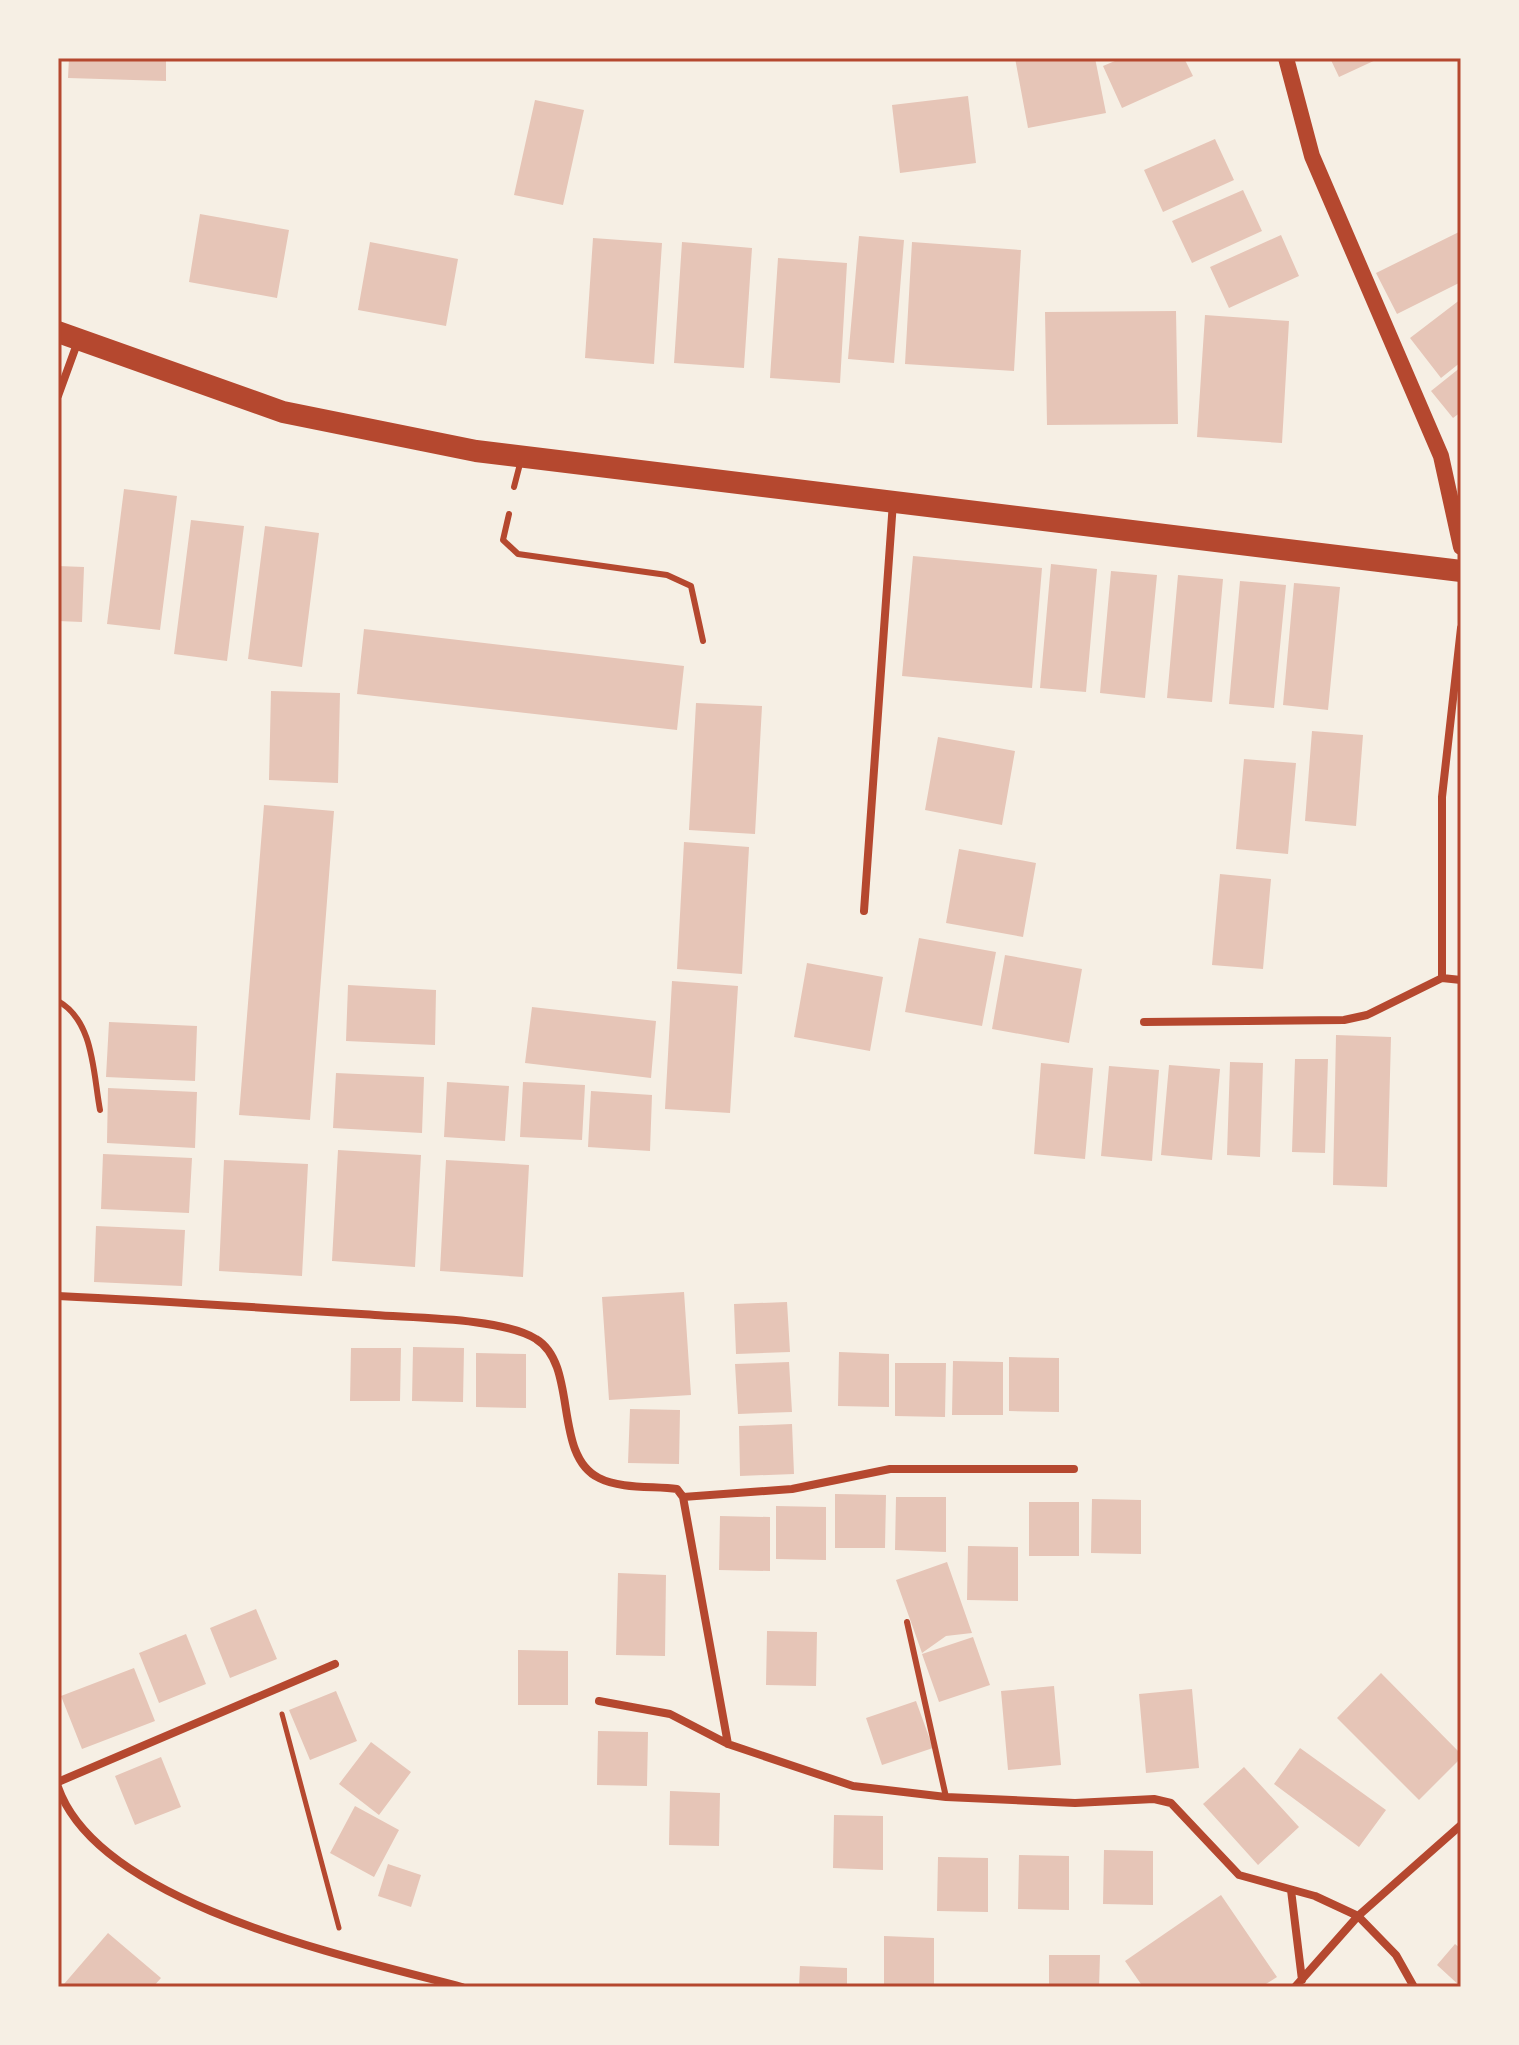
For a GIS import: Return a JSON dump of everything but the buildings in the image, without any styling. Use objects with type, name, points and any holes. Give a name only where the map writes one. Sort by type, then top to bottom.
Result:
[{"type":"highway","points":[[68,336],[313,421],[522,457],[1461,571]]},
{"type":"main road","points":[[1286,58],[1312,156],[1441,456],[1461,547]]},
{"type":"street","points":[[58,396],[68,336]]},
{"type":"street","points":[[864,911],[893,501]]},
{"type":"street","points":[[1442,978],[1442,797],[1461,628]]},
{"type":"street","points":[[1144,1022],[1344,1020],[1367,1015],[1442,978],[1461,980]]},
{"type":"street","points":[[58,1296],[448,1320],[521,1332],[537,1339],[554,1359],[577,1455],[586,1470],[601,1480],[677,1489],[683,1497],[728,1744]]},
{"type":"street","points":[[683,1497],[792,1489],[890,1469],[1074,1469]]},
{"type":"street","points":[[335,1664],[58,1784],[65,1808],[81,1830],[118,1862],[152,1884],[287,1939],[462,1987]]},
{"type":"street","points":[[599,1701],[670,1714],[728,1744],[853,1786],[946,1797],[1075,1803],[1154,1799],[1171,1803],[1239,1875],[1326,1900],[1358,1916],[1396,1955],[1414,1987]]},
{"type":"street","points":[[1299,1983],[1358,1916],[1461,1825]]},
{"type":"street","points":[[1291,1890],[1299,1983]]},
{"type":"lane","points":[[514,487],[522,457]]},
{"type":"lane","points":[[509,514],[503,540],[518,554],[667,575],[691,586],[703,641]]},
{"type":"lane","points":[[58,1001],[71,1008],[87,1035],[100,1110]]},
{"type":"lane","points":[[907,1622],[946,1797]]},
{"type":"path","points":[[276,1689],[347,1956]]}]
